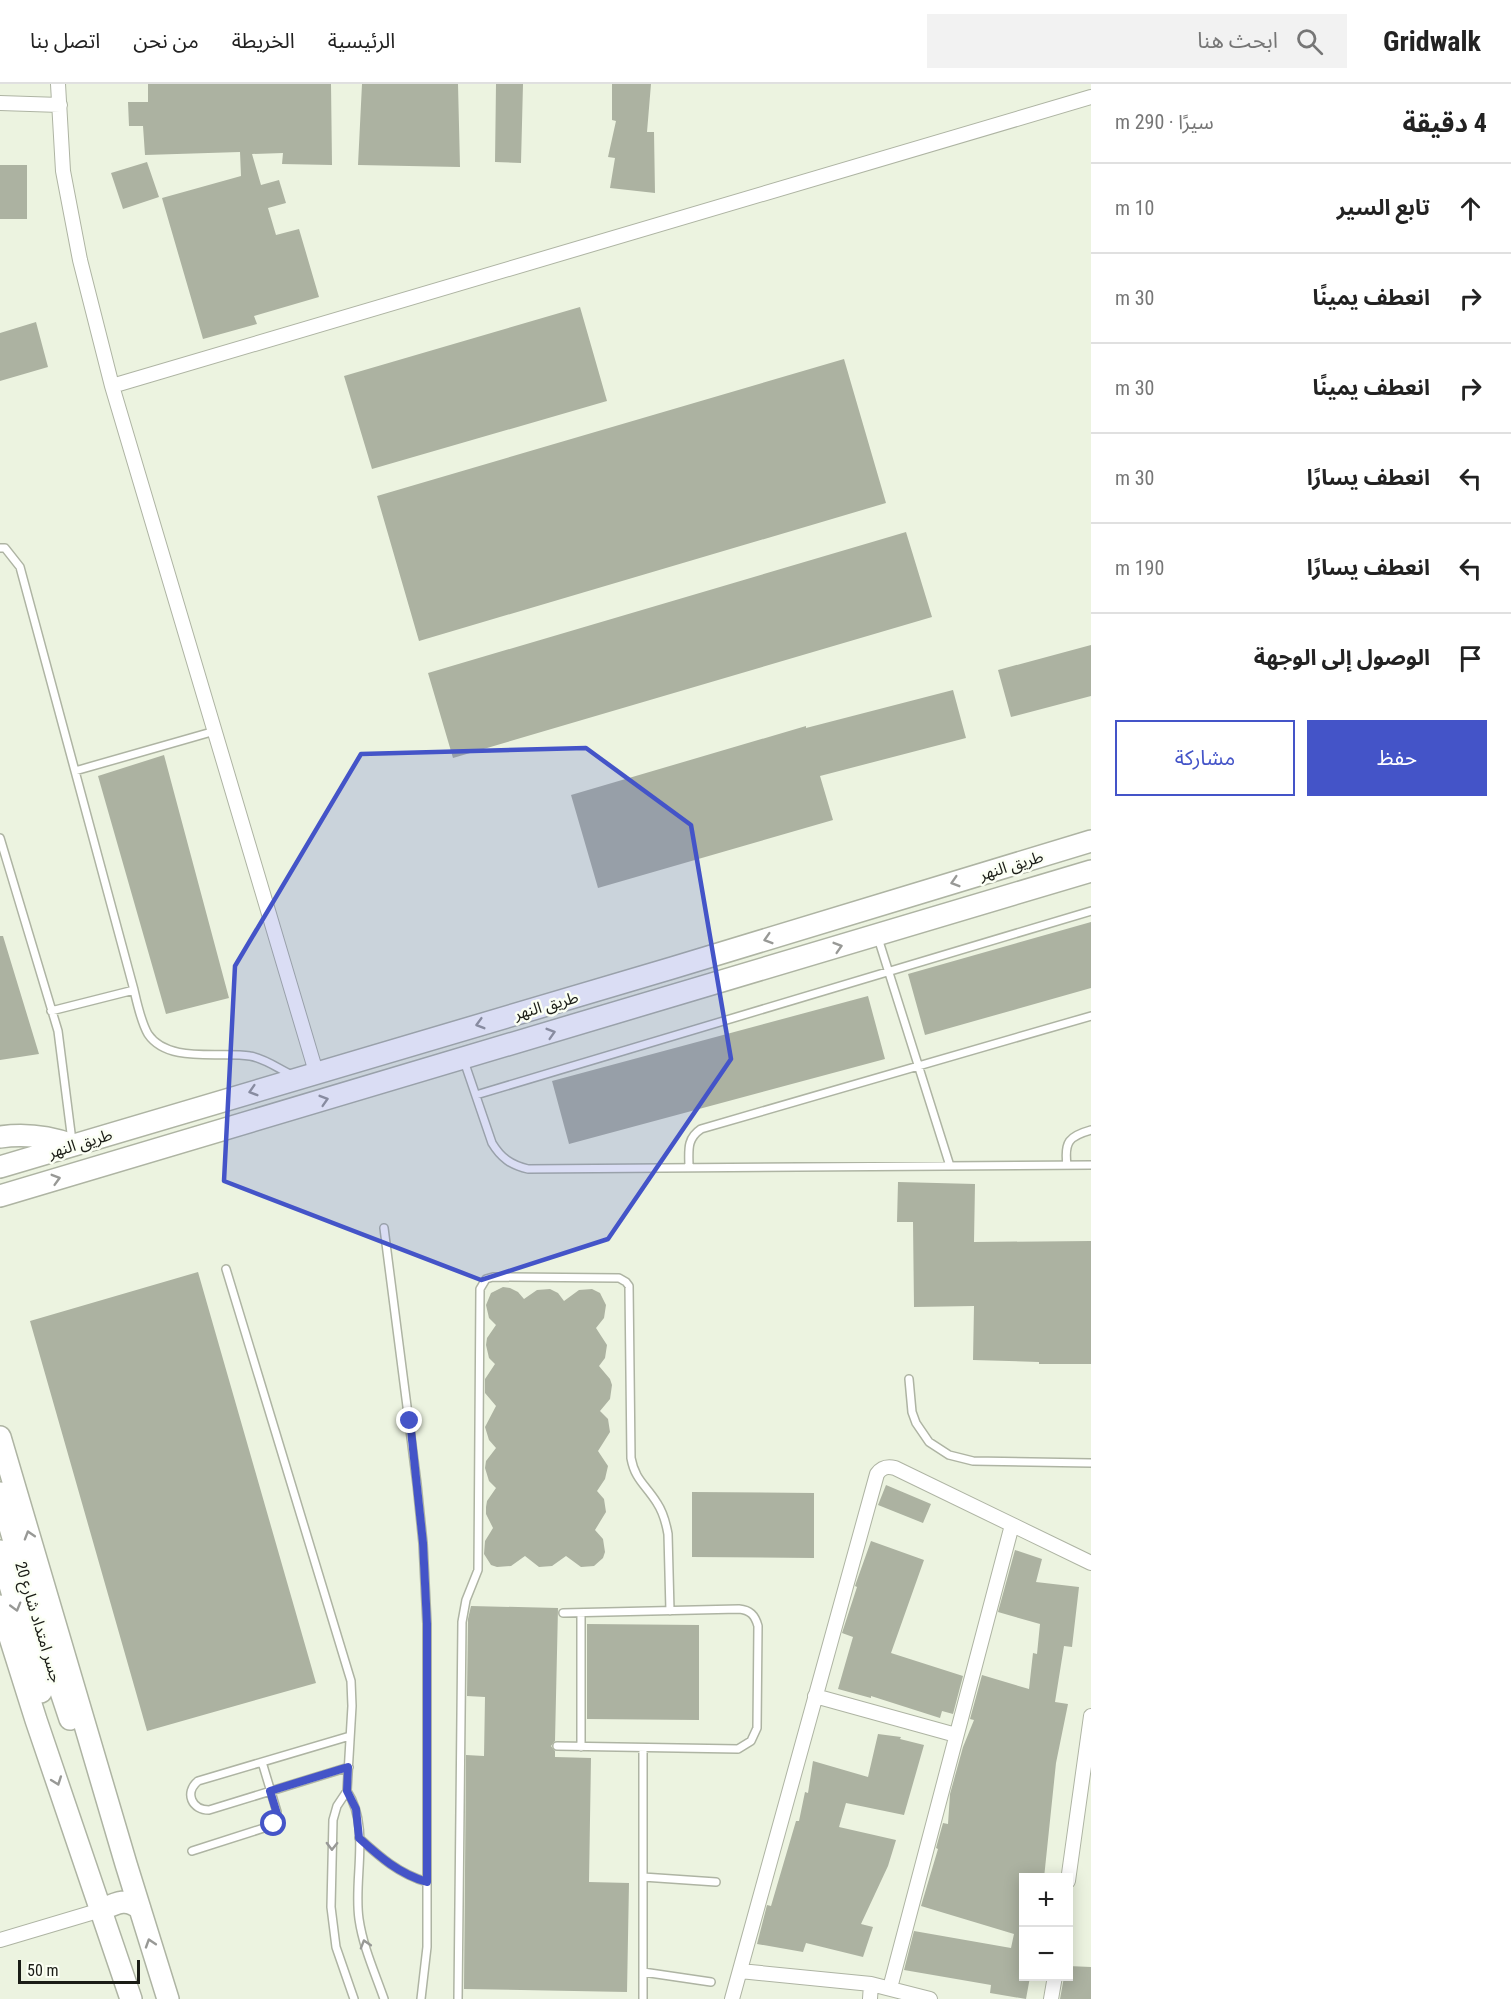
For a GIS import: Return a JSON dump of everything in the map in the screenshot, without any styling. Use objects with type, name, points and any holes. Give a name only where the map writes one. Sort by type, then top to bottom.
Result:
[{"type":"main road","name":"طريق النهر","points":[[0,1167],[1091,841]]},
{"type":"main road","name":"طريق النهر","points":[[0,1196],[1091,871]]},
{"type":"main road","points":[[0,1137],[36,1135],[55,1138],[73,1145]]},
{"type":"main road","points":[[0,1437],[168,1999]]},
{"type":"main road","name":"جسر امتداد شارع 20","points":[[0,1492],[64,1703],[70,1719],[91,1744]]},
{"type":"main road","name":"جسر امتداد شارع 20","points":[[0,1551],[49,1720],[50,1740],[47,1752]]},
{"type":"main road","points":[[0,1606],[131,1999]]},
{"type":"main road","points":[[101,1910],[124,1901],[133,1903],[140,1909]]},
{"type":"street","points":[[58,84],[63,171],[80,260],[112,386],[215,731],[307,1075]]},
{"type":"street","points":[[112,386],[1091,97]]},
{"type":"street","points":[[0,103],[60,105]]},
{"type":"street","points":[[732,1999],[877,1474],[880,1470],[884,1467],[895,1468],[1091,1563]]},
{"type":"street","points":[[890,1988],[1012,1525]]},
{"type":"street","points":[[815,1696],[956,1735]]},
{"type":"street","points":[[1069,1873],[1089,1753],[1091,1716]]},
{"type":"street","points":[[0,1940],[101,1910]]},
{"type":"street","points":[[740,1971],[871,1984],[930,1999]]},
{"type":"street","points":[[1051,1999],[1053,1981]]},
{"type":"street","points":[[870,1999],[871,1984]]},
{"type":"lane","points":[[0,548],[5,548],[20,567],[134,990],[148,1033],[158,1044],[174,1051],[252,1056],[307,1075]]},
{"type":"lane","points":[[75,771],[215,731]]},
{"type":"lane","points":[[0,838],[63,1057],[73,1145]]},
{"type":"lane","points":[[476,1095],[1091,911]]},
{"type":"lane","points":[[877,935],[950,1166]]},
{"type":"lane","points":[[51,1011],[134,990]]},
{"type":"lane","points":[[689,1168],[688,1143],[693,1134],[701,1129],[1091,1016]]},
{"type":"lane","points":[[463,1059],[492,1143],[506,1161],[516,1167],[528,1169],[1091,1165]]},
{"type":"lane","points":[[1067,1165],[1065,1148],[1071,1139],[1091,1130]]},
{"type":"lane","points":[[384,1228],[417,1484],[427,1624],[427,1947],[419,1998]]},
{"type":"lane","points":[[226,1269],[351,1681],[352,1706],[347,1791],[356,1809],[359,1838],[359,1920],[384,1999]]},
{"type":"lane","points":[[458,1999],[462,1622],[466,1600],[478,1570],[480,1289],[486,1279],[493,1277],[619,1278],[629,1286],[632,1458],[638,1478],[657,1503],[666,1523],[670,1611]]},
{"type":"lane","points":[[909,1379],[912,1412],[916,1423],[929,1442],[949,1455],[973,1461],[1091,1463]]},
{"type":"lane","points":[[557,1746],[738,1749],[751,1741],[757,1728],[758,1626],[754,1616],[744,1610],[563,1613]]},
{"type":"lane","points":[[580,1613],[581,1747]]},
{"type":"lane","points":[[348,1767],[209,1810],[201,1809],[191,1800],[191,1789],[198,1781],[350,1736]]},
{"type":"lane","points":[[643,1748],[643,1999]]},
{"type":"lane","points":[[192,1851],[274,1824],[278,1817],[262,1762]]},
{"type":"lane","points":[[347,1791],[337,1806],[333,1820],[331,1913],[336,1947],[354,1999]]},
{"type":"lane","points":[[359,1838],[396,1870],[427,1882]]},
{"type":"lane","points":[[643,1876],[716,1881]]},
{"type":"lane","points":[[643,1972],[711,1982]]},
{"type":"highlighted area","points":[[586,748],[691,825],[731,1059],[608,1239],[481,1280],[224,1181],[235,966],[361,754]]},
{"type":"building","points":[[148,84],[331,84],[332,165],[282,164],[283,153],[252,154],[261,185],[279,180],[286,203],[268,208],[276,235],[299,229],[319,297],[254,316],[257,324],[203,339],[162,198],[241,176],[240,152],[145,155],[143,126],[129,126],[128,102],[148,102]]},
{"type":"building","points":[[362,84],[458,84],[460,167],[358,165]]},
{"type":"building","points":[[496,84],[523,84],[521,163],[495,162]]},
{"type":"building","points":[[612,84],[651,84],[647,132],[654,132],[655,193],[610,188],[615,158],[608,157],[616,121],[612,120]]},
{"type":"building","points":[[147,162],[159,197],[123,209],[111,173]]},
{"type":"building","points":[[0,165],[27,165],[27,219],[0,219]]},
{"type":"building","points":[[580,307],[607,401],[372,469],[344,376]]},
{"type":"building","points":[[36,322],[48,367],[0,381],[0,333]]},
{"type":"building","points":[[844,359],[886,503],[419,641],[377,496]]},
{"type":"building","points":[[906,532],[932,617],[453,758],[428,673]]},
{"type":"building","points":[[1091,645],[1091,696],[1011,717],[998,670]]},
{"type":"building","points":[[953,690],[966,738],[820,776],[833,820],[598,888],[571,795],[806,726],[806,728]]},
{"type":"building","points":[[164,755],[229,998],[166,1014],[98,776]]},
{"type":"building","points":[[1091,922],[1091,988],[925,1035],[908,974]]},
{"type":"building","points":[[0,936],[3,936],[39,1054],[0,1060]]},
{"type":"building","points":[[868,996],[885,1059],[569,1144],[552,1081]]},
{"type":"building","points":[[898,1182],[975,1184],[974,1242],[1091,1241],[1091,1364],[973,1360],[974,1306],[914,1307],[913,1222],[897,1222]]},
{"type":"building","points":[[198,1272],[316,1683],[147,1731],[30,1321]]},
{"type":"building","points":[[503,1287],[518,1292],[524,1299],[537,1290],[550,1289],[558,1293],[564,1301],[579,1290],[592,1289],[600,1293],[606,1305],[604,1318],[596,1328],[607,1345],[605,1358],[599,1366],[612,1385],[610,1399],[600,1411],[608,1419],[610,1432],[598,1451],[608,1466],[605,1479],[597,1491],[604,1499],[606,1512],[595,1530],[603,1539],[605,1552],[603,1558],[594,1566],[581,1567],[566,1556],[552,1566],[539,1567],[525,1556],[511,1566],[497,1567],[491,1565],[484,1554],[485,1541],[493,1528],[486,1514],[487,1501],[496,1488],[489,1481],[485,1468],[486,1461],[496,1448],[489,1440],[485,1427],[496,1406],[485,1393],[485,1379],[495,1364],[489,1358],[487,1338],[496,1325],[489,1318],[486,1305],[491,1293]]},
{"type":"building","points":[[886,1485],[931,1504],[923,1523],[878,1505]]},
{"type":"building","points":[[692,1492],[814,1493],[814,1558],[692,1557]]},
{"type":"building","points":[[871,1541],[924,1560],[891,1653],[963,1676],[953,1714],[942,1711],[940,1718],[871,1696],[871,1698],[838,1689],[853,1637],[842,1633]]},
{"type":"building","points":[[1015,1550],[1042,1559],[1036,1582],[1079,1587],[1072,1647],[1064,1646],[1055,1702],[1068,1704],[1056,1763],[1045,1873],[1019,1873],[1019,1981],[1029,1981],[1026,1999],[990,1993],[991,1985],[904,1970],[914,1931],[1011,1948],[1014,1934],[921,1906],[938,1849],[936,1848],[943,1823],[948,1824],[950,1794],[963,1747],[974,1720],[970,1719],[982,1675],[1029,1689],[1033,1653],[1037,1654],[1040,1624],[998,1612]]},
{"type":"building","points":[[471,1606],[558,1608],[555,1741],[551,1746],[555,1751],[555,1757],[591,1758],[589,1882],[629,1883],[627,1992],[464,1989],[466,1755],[484,1756],[485,1697],[467,1696],[468,1619]]},
{"type":"building","points":[[587,1624],[699,1625],[699,1720],[587,1719]]},
{"type":"building","points":[[878,1734],[901,1737],[900,1739],[924,1745],[904,1815],[846,1803],[839,1827],[896,1840],[888,1866],[861,1924],[873,1927],[863,1957],[806,1943],[803,1952],[757,1944],[767,1905],[771,1906],[796,1821],[799,1821],[805,1792],[808,1793],[813,1761],[868,1777]]},
{"type":"building","points":[[1073,1966],[1091,1967],[1091,1999],[1060,1999],[1063,1981],[1073,1981]]},
{"type":"route","points":[[274,1824],[278,1817],[270,1791],[348,1767],[347,1791],[356,1809],[359,1838],[396,1870],[427,1882],[427,1624],[423,1543],[410,1421]]}]
